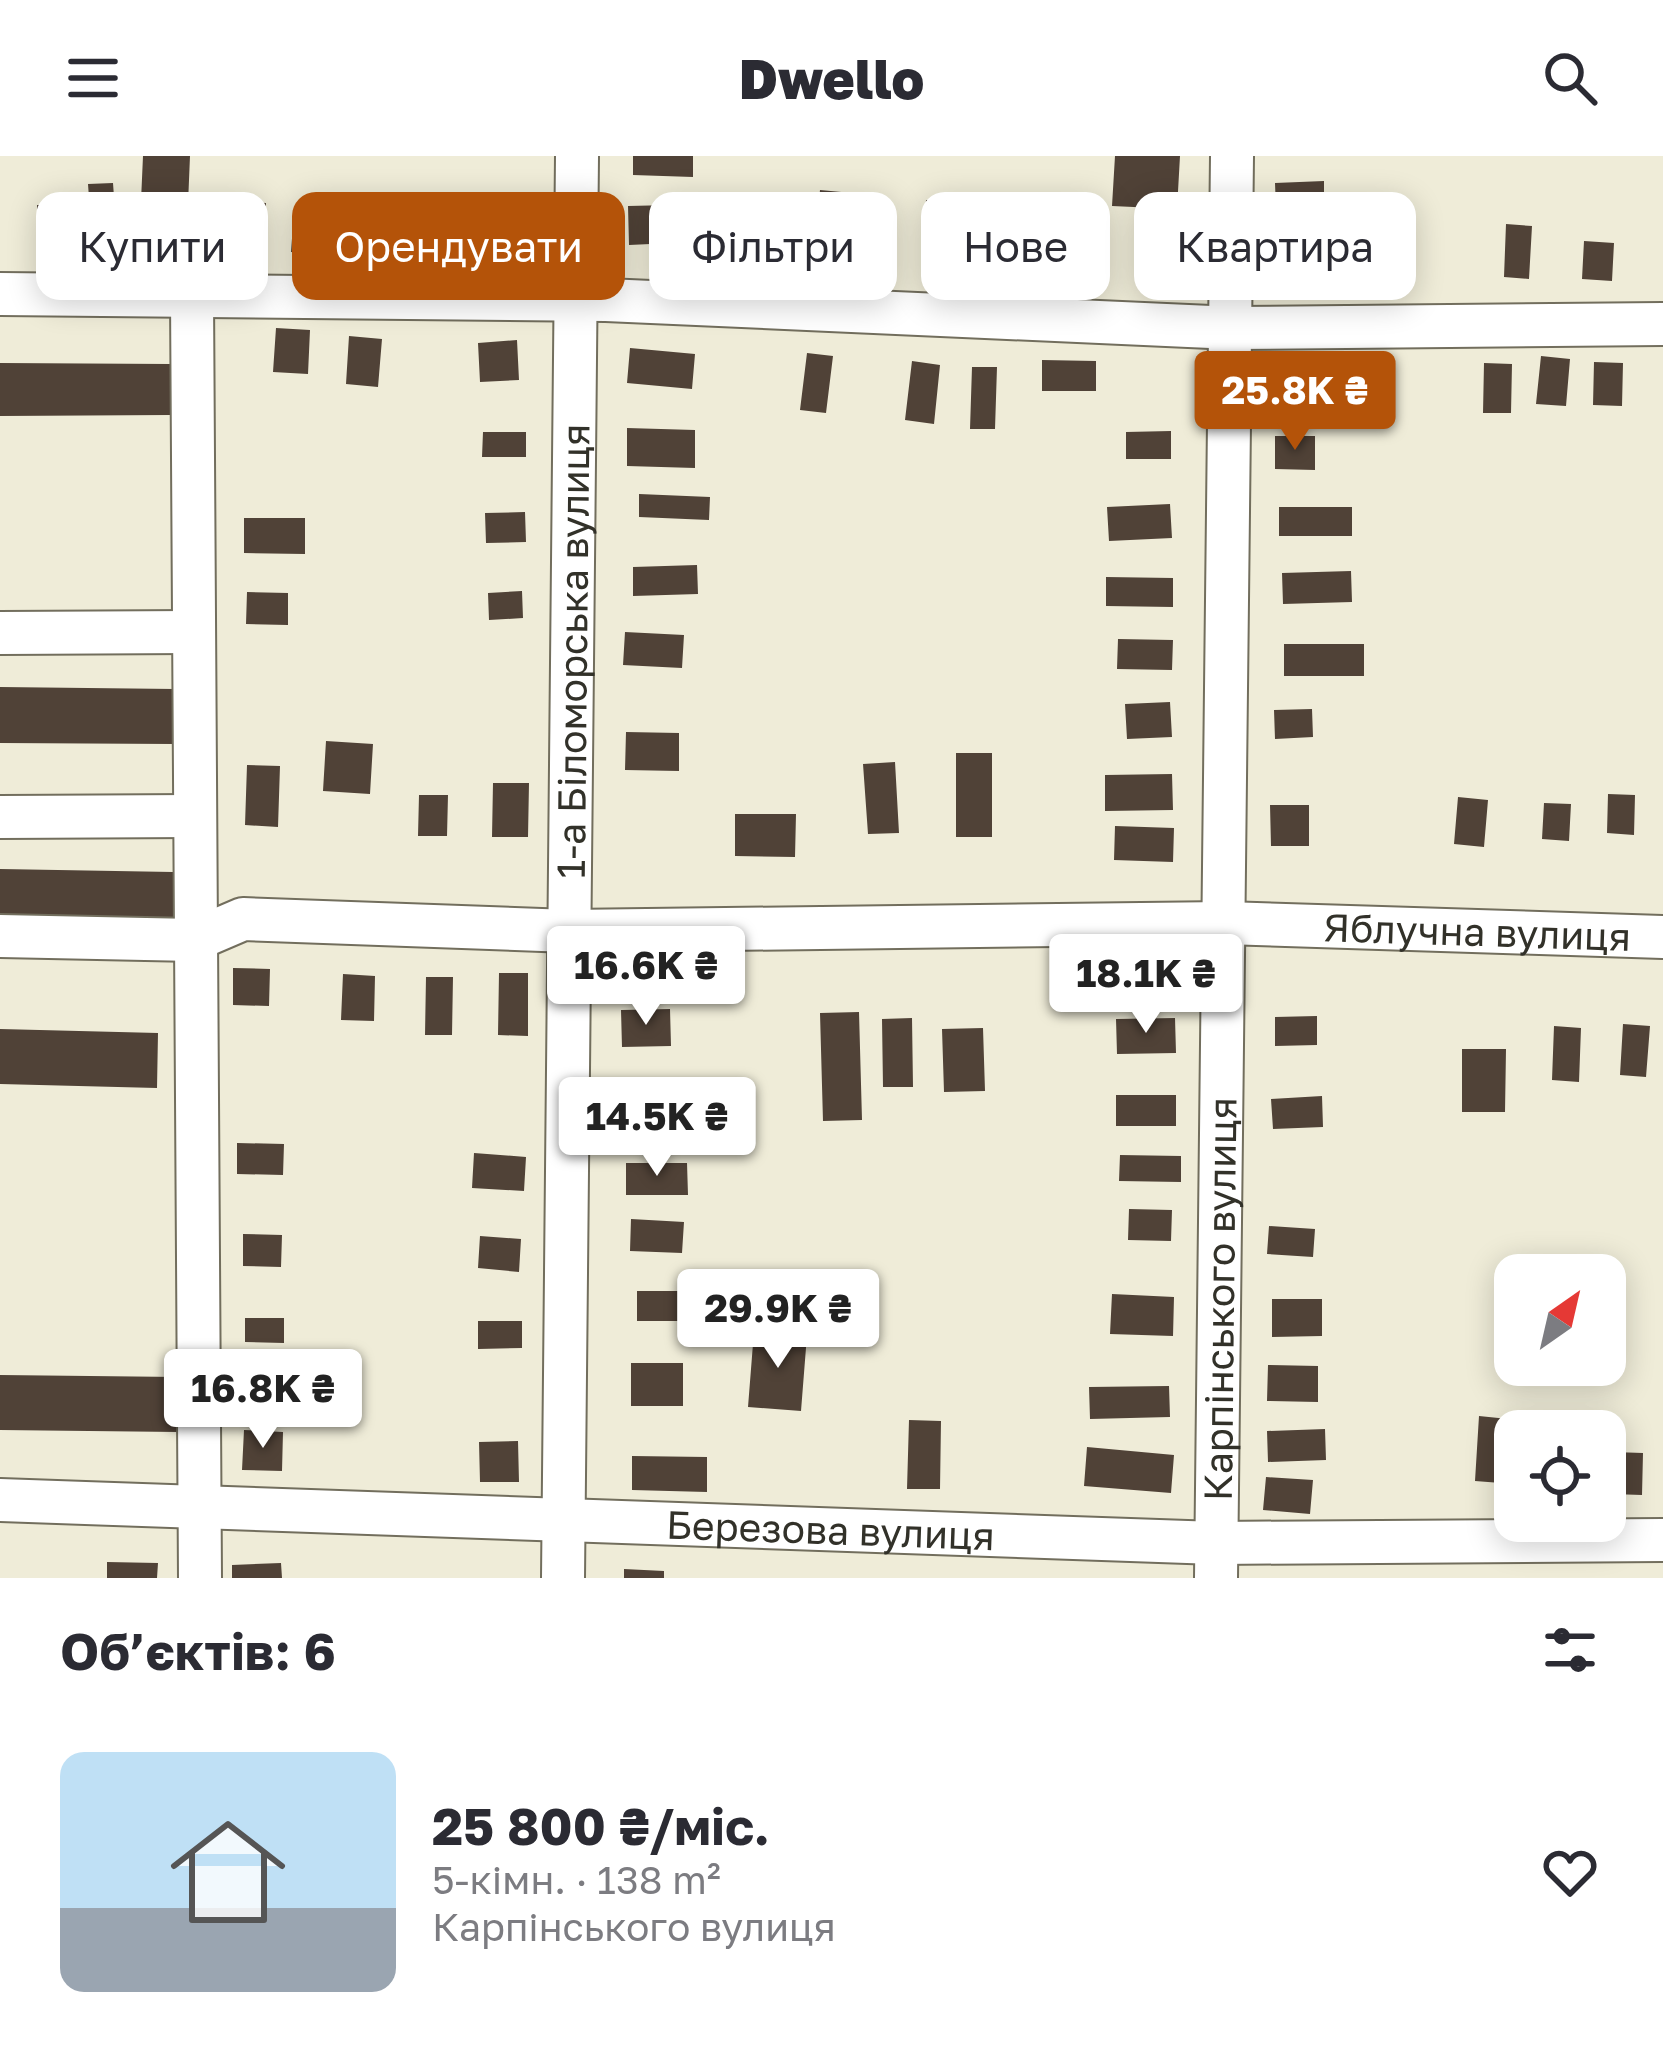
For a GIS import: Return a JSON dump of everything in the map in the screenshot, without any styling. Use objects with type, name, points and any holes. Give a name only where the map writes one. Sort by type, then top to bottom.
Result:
[{"type":"street","name":"1-а Біломорська вулиця","points":[[576,192],[577,156]]},
{"type":"street","name":"Карпінського вулиця","points":[[1216,1561],[1232,156]]},
{"type":"street","points":[[0,294],[36,295]]},
{"type":"street","points":[[192,300],[200,1578]]},
{"type":"street","name":"1-а Біломорська вулиця","points":[[563,1578],[574,300]]},
{"type":"street","points":[[574,300],[1233,328],[1663,324]]},
{"type":"street","points":[[0,633],[193,632]]},
{"type":"street","points":[[0,817],[194,816]]},
{"type":"street","name":"Яблучна вулиця","points":[[0,936],[194,940],[243,919],[569,931],[1225,923],[1663,938]]},
{"type":"street","name":"Березова вулиця","points":[[0,1500],[561,1523],[1216,1561],[1663,1540]]},
{"type":"building","points":[[143,156],[190,156],[188,192],[141,192]]},
{"type":"building","points":[[633,156],[693,156],[693,177],[633,175]]},
{"type":"building","points":[[1115,156],[1180,156],[1178,192],[1134,192],[1134,207],[1112,206]]},
{"type":"building","points":[[1324,181],[1324,192],[1275,192],[1275,183]]},
{"type":"building","points":[[113,183],[114,192],[89,192],[88,184]]},
{"type":"building","points":[[628,206],[649,206],[649,244],[629,245]]},
{"type":"building","points":[[1506,224],[1532,226],[1529,279],[1504,277]]},
{"type":"building","points":[[1584,241],[1614,243],[1612,281],[1582,279]]},
{"type":"building","points":[[276,328],[310,330],[308,374],[273,372]]},
{"type":"building","points":[[349,336],[382,339],[378,387],[346,384]]},
{"type":"building","points":[[517,340],[519,380],[480,382],[478,343]]},
{"type":"building","points":[[630,348],[695,354],[692,389],[627,383]]},
{"type":"building","points":[[807,353],[833,356],[826,413],[800,410]]},
{"type":"building","points":[[1541,356],[1570,359],[1566,406],[1536,404]]},
{"type":"building","points":[[1042,360],[1096,361],[1096,391],[1042,391]]},
{"type":"building","points":[[912,361],[940,365],[934,424],[905,420]]},
{"type":"building","points":[[1274,361],[1329,361],[1329,402],[1274,402]]},
{"type":"building","points":[[1594,362],[1623,363],[1622,406],[1593,405]]},
{"type":"building","points":[[0,363],[170,364],[170,415],[0,416]]},
{"type":"building","points":[[1484,363],[1512,364],[1511,413],[1483,413]]},
{"type":"building","points":[[972,367],[997,367],[995,429],[970,429]]},
{"type":"building","points":[[627,428],[695,430],[695,468],[627,466]]},
{"type":"building","points":[[1171,431],[1171,459],[1126,459],[1126,432]]},
{"type":"building","points":[[483,432],[526,432],[526,457],[482,457]]},
{"type":"building","points":[[1275,436],[1315,436],[1315,470],[1275,469]]},
{"type":"building","points":[[639,494],[710,497],[709,520],[639,517]]},
{"type":"building","points":[[1170,504],[1172,538],[1109,541],[1107,507]]},
{"type":"building","points":[[1279,507],[1352,507],[1352,536],[1279,536]]},
{"type":"building","points":[[525,512],[526,542],[486,543],[485,513]]},
{"type":"building","points":[[244,518],[305,518],[305,554],[244,553]]},
{"type":"building","points":[[697,565],[698,594],[633,596],[633,567]]},
{"type":"building","points":[[1351,571],[1352,602],[1283,604],[1282,573]]},
{"type":"building","points":[[1106,577],[1173,578],[1173,607],[1106,606]]},
{"type":"building","points":[[522,591],[523,618],[489,620],[488,593]]},
{"type":"building","points":[[247,592],[288,593],[288,625],[246,624]]},
{"type":"building","points":[[625,632],[684,635],[682,668],[623,665]]},
{"type":"building","points":[[1118,639],[1173,640],[1172,670],[1117,669]]},
{"type":"building","points":[[1284,644],[1364,644],[1364,676],[1284,676]]},
{"type":"building","points":[[0,687],[175,689],[174,744],[0,743]]},
{"type":"building","points":[[1170,702],[1172,737],[1127,739],[1125,704]]},
{"type":"building","points":[[1312,709],[1313,737],[1275,739],[1274,710]]},
{"type":"building","points":[[626,732],[679,733],[679,771],[625,770]]},
{"type":"building","points":[[326,741],[373,744],[370,794],[323,791]]},
{"type":"building","points":[[956,753],[992,753],[992,837],[956,837]]},
{"type":"building","points":[[895,762],[899,833],[868,834],[863,764]]},
{"type":"building","points":[[247,765],[280,766],[278,827],[245,825]]},
{"type":"building","points":[[1172,774],[1173,810],[1105,811],[1105,775]]},
{"type":"building","points":[[493,783],[529,783],[528,837],[492,837]]},
{"type":"building","points":[[1608,794],[1635,795],[1634,835],[1607,833]]},
{"type":"building","points":[[419,795],[448,795],[447,836],[418,836]]},
{"type":"building","points":[[1458,797],[1488,800],[1484,847],[1454,844]]},
{"type":"building","points":[[1544,803],[1571,804],[1569,841],[1542,839]]},
{"type":"building","points":[[1270,805],[1309,805],[1309,846],[1271,846]]},
{"type":"building","points":[[735,814],[796,814],[795,857],[735,856]]},
{"type":"building","points":[[1115,826],[1174,828],[1173,862],[1114,860]]},
{"type":"building","points":[[0,869],[173,872],[173,922],[0,919]]},
{"type":"building","points":[[233,968],[270,969],[269,1006],[233,1005]]},
{"type":"building","points":[[499,973],[528,973],[528,1036],[498,1035]]},
{"type":"building","points":[[343,974],[375,976],[374,1021],[341,1020]]},
{"type":"building","points":[[426,977],[453,977],[452,1035],[425,1035]]},
{"type":"building","points":[[670,1009],[671,1046],[622,1047],[621,1010]]},
{"type":"building","points":[[859,1012],[862,1120],[823,1121],[820,1013]]},
{"type":"building","points":[[1317,1016],[1317,1045],[1275,1046],[1275,1017]]},
{"type":"building","points":[[912,1018],[913,1087],[883,1087],[882,1019]]},
{"type":"building","points":[[1175,1018],[1176,1053],[1117,1054],[1116,1019]]},
{"type":"building","points":[[1623,1024],[1650,1026],[1646,1077],[1620,1075]]},
{"type":"building","points":[[1554,1026],[1581,1028],[1579,1082],[1552,1080]]},
{"type":"building","points":[[983,1028],[985,1091],[944,1092],[942,1029]]},
{"type":"building","points":[[0,1029],[158,1033],[157,1088],[0,1084]]},
{"type":"building","points":[[1462,1049],[1506,1049],[1505,1112],[1462,1112]]},
{"type":"building","points":[[677,1085],[679,1121],[626,1123],[623,1088]]},
{"type":"building","points":[[1116,1095],[1176,1095],[1176,1126],[1116,1126]]},
{"type":"building","points":[[1322,1096],[1323,1127],[1273,1129],[1271,1099]]},
{"type":"building","points":[[237,1143],[284,1144],[283,1175],[237,1174]]},
{"type":"building","points":[[474,1153],[526,1157],[524,1191],[472,1188]]},
{"type":"building","points":[[1120,1155],[1181,1156],[1181,1182],[1119,1181]]},
{"type":"building","points":[[626,1163],[687,1163],[688,1195],[626,1195]]},
{"type":"building","points":[[1129,1209],[1172,1210],[1171,1241],[1128,1240]]},
{"type":"building","points":[[631,1219],[684,1222],[682,1253],[630,1251]]},
{"type":"building","points":[[1269,1226],[1315,1229],[1313,1257],[1267,1254]]},
{"type":"building","points":[[243,1234],[282,1235],[281,1267],[243,1266]]},
{"type":"building","points":[[480,1236],[521,1239],[519,1272],[478,1268]]},
{"type":"building","points":[[637,1291],[692,1291],[691,1321],[637,1321]]},
{"type":"building","points":[[1112,1294],[1174,1297],[1173,1336],[1110,1334]]},
{"type":"building","points":[[1272,1299],[1322,1299],[1322,1336],[1272,1337]]},
{"type":"building","points":[[245,1318],[284,1318],[284,1343],[245,1342]]},
{"type":"building","points":[[478,1321],[522,1321],[522,1348],[478,1349]]},
{"type":"building","points":[[754,1331],[807,1335],[801,1411],[748,1407]]},
{"type":"building","points":[[631,1363],[683,1363],[683,1406],[631,1406]]},
{"type":"building","points":[[1268,1365],[1318,1366],[1318,1402],[1267,1401]]},
{"type":"building","points":[[0,1375],[179,1377],[178,1432],[0,1430]]},
{"type":"building","points":[[1169,1386],[1170,1417],[1090,1419],[1089,1387]]},
{"type":"building","points":[[1479,1416],[1494,1418],[1494,1482],[1475,1481]]},
{"type":"building","points":[[909,1420],[941,1421],[940,1489],[907,1489]]},
{"type":"building","points":[[1325,1429],[1326,1460],[1268,1462],[1267,1431]]},
{"type":"building","points":[[244,1430],[283,1432],[282,1471],[242,1470]]},
{"type":"building","points":[[518,1441],[519,1482],[480,1482],[479,1442]]},
{"type":"building","points":[[1087,1447],[1174,1455],[1171,1493],[1084,1486]]},
{"type":"building","points":[[1626,1452],[1643,1453],[1642,1495],[1626,1494]]},
{"type":"building","points":[[632,1456],[707,1457],[707,1492],[632,1490]]},
{"type":"building","points":[[1266,1477],[1313,1480],[1310,1514],[1263,1510]]},
{"type":"building","points":[[107,1562],[158,1563],[157,1578],[107,1578]]},
{"type":"building","points":[[281,1563],[282,1578],[232,1578],[232,1565]]},
{"type":"building","points":[[624,1569],[664,1571],[664,1578],[624,1578]]}]
